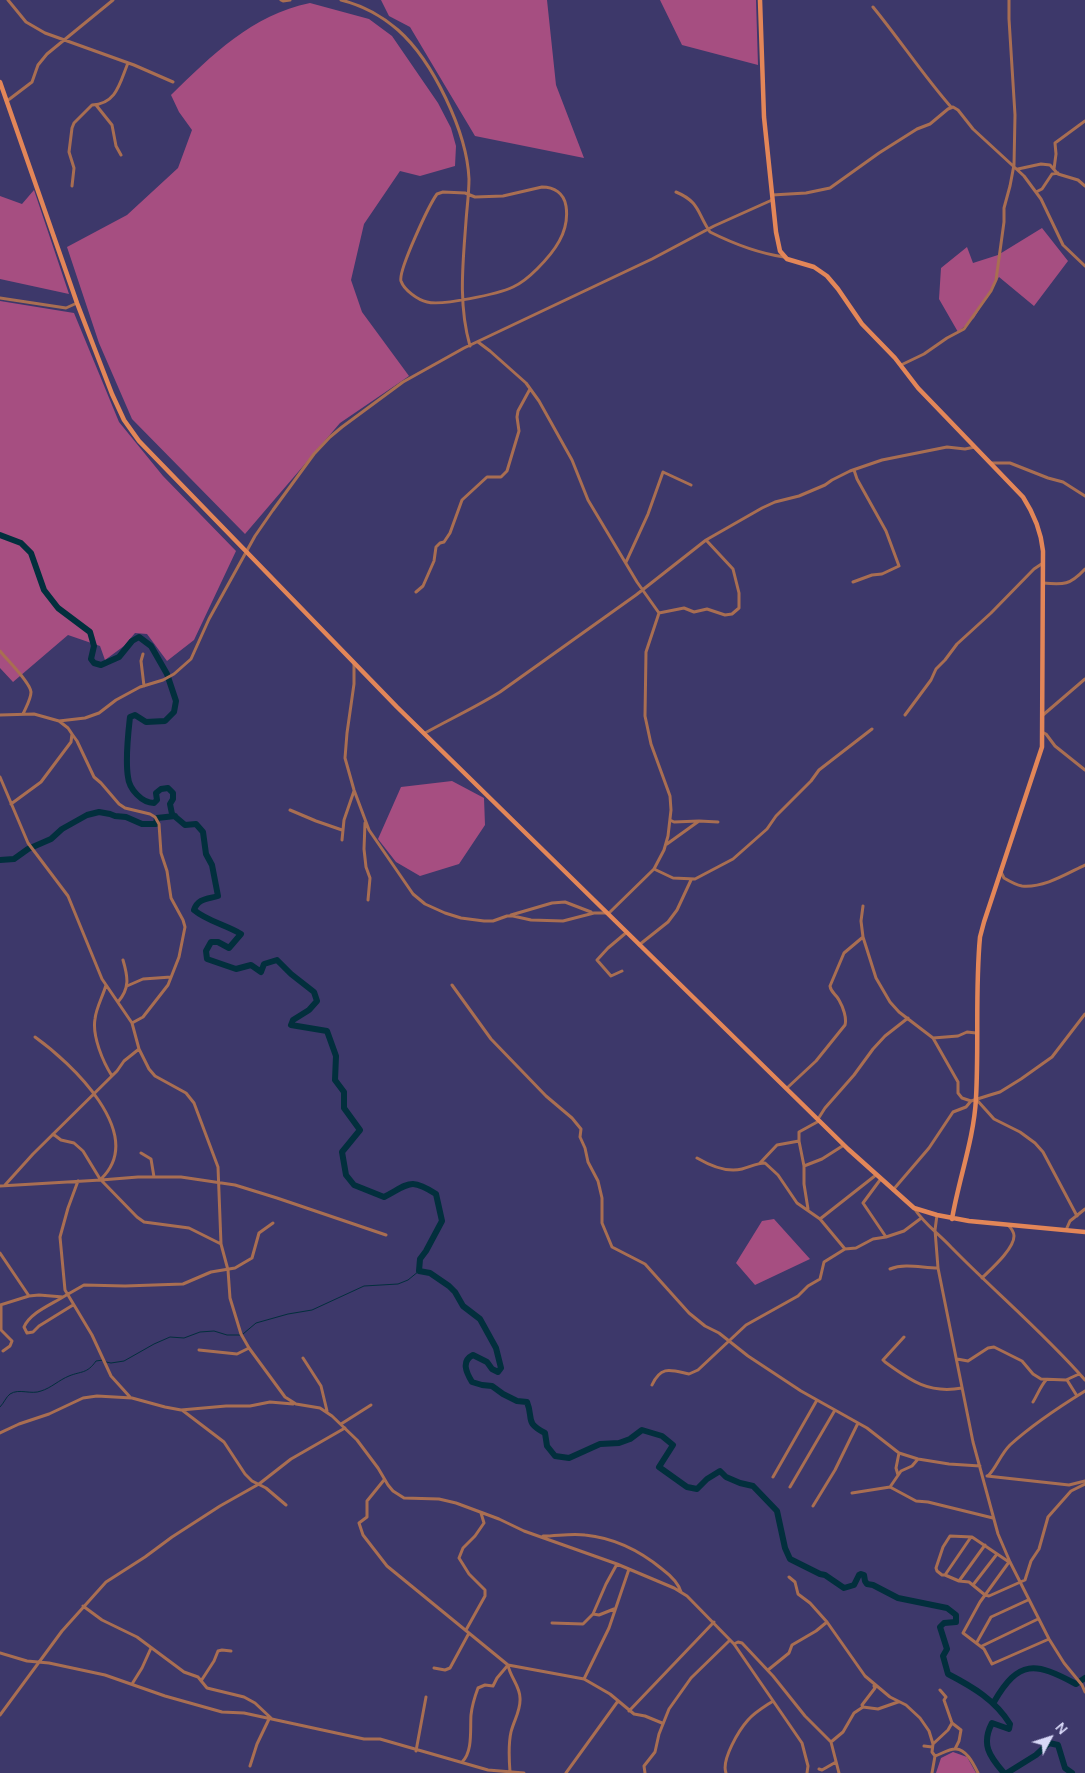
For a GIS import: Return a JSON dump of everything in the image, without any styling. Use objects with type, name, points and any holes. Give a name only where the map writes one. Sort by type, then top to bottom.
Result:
[{"type":"street","points":[[8,0],[30,25],[46,33],[128,63],[173,82]]},
{"type":"street","points":[[7,101],[32,82],[41,61],[113,0]]},
{"type":"street","points":[[281,0],[290,0]]},
{"type":"street","points":[[341,0],[370,11],[398,30],[414,47],[449,106],[461,135],[467,165],[469,194],[462,270],[462,300],[465,330],[470,346]]},
{"type":"street","points":[[760,0],[764,117],[778,248],[784,257]]},
{"type":"street","points":[[901,365],[924,354],[964,329],[992,288],[996,276],[1004,222],[1004,208],[1014,165],[1016,115],[1009,0]]},
{"type":"street","points":[[873,7],[951,107],[958,110],[973,129],[1018,169],[1036,192],[1063,245],[1085,266]]},
{"type":"street","points":[[72,186],[74,168],[69,152],[73,125],[91,106],[100,105],[115,95],[128,63]]},
{"type":"street","points":[[0,82],[77,303],[112,394],[132,431],[171,476],[354,663],[880,1180],[914,1208],[920,1219],[935,1230],[1085,1380]]},
{"type":"street","points":[[95,105],[112,125],[116,146],[121,156]]},
{"type":"street","points":[[59,721],[92,716],[122,697],[174,674],[191,658],[209,619],[255,536],[302,469],[330,437],[403,382],[478,342],[772,198],[830,188],[878,153],[917,129],[930,124],[951,107]]},
{"type":"street","points":[[1054,169],[1055,143],[1085,121]]},
{"type":"street","points":[[1018,169],[1044,164],[1051,165],[1058,174]]},
{"type":"street","points":[[1036,192],[1042,189],[1052,174],[1078,180],[1085,186]]},
{"type":"street","points":[[542,187],[552,188],[565,201],[566,219],[562,238],[551,256],[521,283],[512,288],[462,300],[426,302],[403,286],[400,277],[418,230],[437,194],[443,192],[469,194],[475,197],[503,196],[542,187]]},
{"type":"street","points":[[676,192],[689,198],[703,217],[710,232],[743,248],[784,257],[814,267],[827,276],[868,331],[901,365],[918,388],[1024,497],[1042,540],[1042,747],[980,937],[976,1033],[976,1099],[971,1139],[952,1219]]},
{"type":"street","points":[[0,298],[66,308],[77,303]]},
{"type":"street","points":[[478,342],[503,362],[530,389],[539,401],[572,460],[588,500],[625,563],[659,613]]},
{"type":"street","points":[[416,592],[423,586],[434,561],[436,548],[440,543],[444,542],[450,533],[462,500],[488,477],[501,478],[507,471],[519,432],[518,411],[530,389]]},
{"type":"street","points":[[425,733],[500,692],[706,540],[775,502],[799,496],[854,470],[899,455],[947,447],[965,449],[976,446]]},
{"type":"street","points":[[992,463],[1010,463],[1063,482],[1085,496]]},
{"type":"street","points":[[853,582],[872,575],[882,574],[899,566],[886,531],[857,479],[854,470]]},
{"type":"street","points":[[625,563],[645,522],[663,472],[691,485]]},
{"type":"street","points":[[659,613],[684,608],[694,612],[706,609],[725,615],[732,614],[739,608],[739,592],[733,569],[706,540]]},
{"type":"street","points":[[905,714],[931,680],[936,669],[957,644],[991,613],[1034,569],[1043,563]]},
{"type":"street","points":[[1043,583],[1066,584],[1074,580],[1085,569]]},
{"type":"street","points":[[507,916],[531,920],[563,921],[594,913],[609,913],[654,869],[666,844],[670,820],[670,796],[651,744],[645,716],[646,652],[659,613]]},
{"type":"street","points":[[0,652],[27,682],[31,691],[23,714]]},
{"type":"street","points":[[143,654],[141,661],[144,686]]},
{"type":"street","points":[[354,663],[354,684],[345,758],[365,822],[413,894],[422,902],[461,918],[493,921],[552,903],[565,902],[594,913]]},
{"type":"street","points":[[1042,715],[1085,678]]},
{"type":"street","points":[[0,715],[34,714],[59,721],[68,728],[78,741],[94,777],[119,804],[125,808],[150,814],[155,817],[159,824],[161,853],[167,871],[171,898],[185,927],[179,957],[164,992],[143,1017],[132,1023]]},
{"type":"street","points":[[654,869],[672,878],[694,880],[733,859],[767,829],[776,816],[811,781],[819,770],[872,729]]},
{"type":"street","points":[[1042,732],[1085,770]]},
{"type":"street","points":[[11,804],[45,777],[71,742],[72,734]]},
{"type":"street","points":[[0,777],[32,848],[68,896],[106,985],[132,1023],[139,1049],[152,1073],[182,1090],[194,1103],[219,1171],[221,1244],[228,1270],[230,1298],[239,1329],[249,1348],[285,1397],[296,1404]]},
{"type":"street","points":[[342,840],[342,830],[354,790]]},
{"type":"street","points":[[290,810],[342,830]]},
{"type":"street","points":[[670,820],[674,822],[718,822]]},
{"type":"street","points":[[666,844],[699,821]]},
{"type":"street","points":[[365,822],[364,849],[366,867],[370,878],[368,900]]},
{"type":"street","points":[[1000,871],[1004,878],[1021,886],[1034,885],[1085,865]]},
{"type":"street","points":[[639,945],[668,922],[677,910],[691,880]]},
{"type":"street","points":[[863,906],[862,937],[876,978],[890,1002],[899,1012],[934,1038],[958,1082],[958,1093],[962,1098],[971,1101]]},
{"type":"street","points":[[622,971],[611,976],[597,960],[608,948],[628,932]]},
{"type":"street","points":[[787,1088],[816,1061],[846,1023],[839,1000],[830,986],[844,952],[862,937]]},
{"type":"street","points":[[118,1002],[127,986],[123,960]]},
{"type":"street","points":[[127,986],[143,979],[171,977]]},
{"type":"street","points":[[106,985],[94,1019],[94,1031],[105,1064],[112,1076]]},
{"type":"street","points":[[452,985],[491,1039],[581,1129],[580,1137],[588,1162],[598,1181],[602,1198],[602,1223],[612,1247],[645,1264],[689,1313],[705,1326],[729,1340],[775,1375],[858,1423],[899,1454],[950,1464],[980,1466]]},
{"type":"street","points":[[892,1190],[929,1148],[953,1112],[966,1107],[971,1101],[1000,1092],[1049,1060],[1085,1014]]},
{"type":"street","points":[[808,1210],[799,1135],[802,1130],[819,1120],[825,1108],[885,1036],[908,1018]]},
{"type":"street","points":[[934,1038],[958,1036],[967,1032],[976,1033]]},
{"type":"street","points":[[35,1037],[47,1048],[54,1051],[74,1071],[93,1093],[108,1118],[115,1141],[112,1165],[101,1180]]},
{"type":"street","points":[[5,1186],[33,1154],[112,1076],[124,1061],[139,1049]]},
{"type":"street","points":[[976,1099],[994,1120],[1020,1132],[1035,1143],[1043,1152],[1077,1216]]},
{"type":"street","points":[[53,1134],[61,1140],[74,1143],[83,1151],[101,1180],[144,1222],[189,1228],[221,1244]]},
{"type":"street","points":[[760,1163],[777,1145],[799,1141]]},
{"type":"street","points":[[804,1166],[822,1159],[844,1144]]},
{"type":"street","points":[[141,1153],[151,1159],[154,1177]]},
{"type":"street","points":[[697,1158],[710,1166],[732,1170],[765,1163],[771,1168],[797,1203],[820,1219],[845,1249]]},
{"type":"street","points":[[820,1219],[876,1175]]},
{"type":"street","points":[[0,1186],[101,1180],[106,1178],[181,1177],[219,1182],[278,1198],[386,1235]]},
{"type":"street","points":[[79,1180],[68,1208],[59,1241],[65,1290],[92,1335],[112,1376],[124,1392],[132,1398]]},
{"type":"street","points":[[880,1180],[863,1203],[886,1237]]},
{"type":"street","points":[[914,1208],[952,1219],[1085,1232]]},
{"type":"street","points":[[1066,1230],[1070,1221],[1085,1209]]},
{"type":"street","points":[[937,1215],[935,1230],[938,1268],[973,1442],[985,1476],[993,1518],[1009,1562],[1038,1620],[1064,1663],[1078,1679],[1085,1692]]},
{"type":"street","points":[[652,1385],[661,1372],[666,1370],[671,1369],[692,1374],[707,1363],[746,1325],[798,1296],[808,1286],[820,1279],[824,1262],[845,1249],[856,1248],[873,1239],[904,1231],[920,1219]]},
{"type":"street","points":[[73,1305],[39,1326],[33,1332],[27,1333],[24,1330],[25,1323],[39,1312],[84,1285],[180,1284],[216,1271],[235,1268],[250,1260],[254,1254],[259,1233],[273,1223]]},
{"type":"street","points":[[982,1278],[1007,1250],[1014,1238],[1012,1229],[1008,1225]]},
{"type":"street","points":[[0,1254],[29,1296]]},
{"type":"street","points":[[890,1268],[904,1266],[938,1268]]},
{"type":"street","points":[[3,1351],[10,1346],[12,1341],[1,1330],[0,1305],[29,1296],[62,1297]]},
{"type":"street","points":[[904,1336],[883,1360],[885,1362],[924,1386],[945,1390],[963,1388]]},
{"type":"street","points":[[957,1359],[968,1361],[988,1348],[994,1347],[1022,1361],[1037,1377],[1047,1380],[1066,1380],[1079,1374]]},
{"type":"street","points":[[200,1350],[237,1354],[249,1348]]},
{"type":"street","points":[[303,1358],[321,1386],[327,1412]]},
{"type":"street","points":[[1033,1402],[1040,1388],[1047,1380]]},
{"type":"street","points":[[1066,1380],[1077,1396]]},
{"type":"street","points":[[985,1476],[995,1469],[999,1458],[1010,1446],[1040,1421],[1085,1391]]},
{"type":"street","points":[[0,1433],[83,1398],[97,1396],[132,1398],[165,1408],[181,1410],[250,1406],[270,1402],[315,1407],[327,1412],[345,1428],[371,1458],[393,1491],[404,1498],[439,1499],[481,1512],[540,1537],[617,1564],[687,1596],[734,1644],[773,1701],[804,1749],[808,1766],[807,1773]]},
{"type":"street","points":[[773,1477],[817,1400]]},
{"type":"street","points":[[341,1424],[371,1405]]},
{"type":"street","points":[[181,1410],[224,1442],[240,1468],[252,1480],[286,1505]]},
{"type":"street","points":[[790,1487],[835,1410]]},
{"type":"street","points":[[813,1506],[835,1470],[858,1423]]},
{"type":"street","points":[[0,1715],[83,1606],[106,1582],[220,1506],[259,1484],[291,1459],[345,1428]]},
{"type":"street","points":[[898,1475],[896,1468],[899,1454]]},
{"type":"street","points":[[890,1487],[898,1475],[912,1466],[918,1459]]},
{"type":"street","points":[[985,1476],[1068,1485],[1085,1483]]},
{"type":"street","points":[[384,1480],[367,1501],[367,1517],[359,1523],[361,1532],[386,1566],[508,1664],[584,1679],[610,1694],[629,1711],[662,1723]]},
{"type":"street","points":[[1009,1562],[972,1537],[950,1536],[942,1547],[936,1571],[959,1582],[969,1582],[989,1596],[1020,1582],[1027,1577],[1031,1561],[1039,1549],[1048,1517],[1071,1491],[1085,1483]]},
{"type":"street","points":[[852,1493],[890,1487],[916,1501],[928,1502],[993,1518]]},
{"type":"street","points":[[434,1668],[445,1670],[450,1668],[485,1596],[485,1590],[469,1574],[459,1558],[463,1548],[484,1523],[481,1512]]},
{"type":"street","points":[[540,1537],[585,1534],[622,1543],[645,1555],[673,1578],[680,1587],[681,1592]]},
{"type":"street","points":[[945,1575],[972,1537]]},
{"type":"street","points":[[959,1582],[985,1545]]},
{"type":"street","points":[[973,1586],[997,1554]]},
{"type":"street","points":[[1009,1562],[985,1595],[964,1631],[965,1635],[982,1646],[990,1662],[995,1664],[1049,1639]]},
{"type":"street","points":[[552,1623],[583,1624],[593,1614],[617,1564]]},
{"type":"street","points":[[584,1679],[602,1646],[629,1569]]},
{"type":"street","points":[[790,1577],[798,1594],[810,1603],[827,1622],[856,1664],[874,1685],[898,1702],[906,1705],[920,1718],[928,1731],[933,1746],[932,1752],[935,1756],[932,1773]]},
{"type":"street","points":[[977,1642],[991,1618],[1028,1600]]},
{"type":"street","points":[[83,1606],[102,1620],[133,1635],[184,1672],[198,1677],[207,1688],[244,1697],[255,1703],[271,1719]]},
{"type":"street","points":[[593,1614],[599,1616],[615,1609]]},
{"type":"street","points":[[982,1646],[1038,1620]]},
{"type":"street","points":[[629,1711],[714,1622]]},
{"type":"street","points":[[768,1670],[789,1653],[792,1645],[827,1622]]},
{"type":"street","points":[[645,1773],[644,1766],[655,1752],[662,1723],[669,1709],[691,1678],[730,1640]]},
{"type":"street","points":[[734,1644],[742,1643],[768,1670],[809,1721],[831,1742],[839,1773]]},
{"type":"street","points":[[132,1684],[151,1648]]},
{"type":"street","points":[[201,1680],[218,1652],[222,1650],[231,1651]]},
{"type":"street","points":[[0,1654],[100,1674],[165,1696],[222,1712],[244,1713],[364,1739],[380,1739],[416,1751],[488,1770],[524,1773]]},
{"type":"street","points":[[462,1762],[467,1752],[472,1707],[478,1688],[485,1685],[493,1686],[508,1664]]},
{"type":"street","points":[[508,1664],[520,1698],[509,1746],[510,1772]]},
{"type":"street","points":[[863,1707],[862,1705],[866,1698],[875,1688],[874,1685]]},
{"type":"street","points":[[940,1690],[946,1697],[944,1700],[952,1723],[961,1730],[955,1749]]},
{"type":"street","points":[[416,1751],[426,1697]]},
{"type":"street","points":[[566,1773],[618,1701]]},
{"type":"street","points":[[726,1773],[724,1766],[727,1757],[742,1727],[757,1712],[773,1701]]},
{"type":"street","points":[[831,1742],[843,1732],[854,1713],[863,1707],[878,1709],[898,1702]]},
{"type":"street","points":[[250,1766],[257,1744],[271,1719]]},
{"type":"street","points":[[924,1746],[933,1746],[952,1723]]},
{"type":"street","points":[[935,1756],[955,1749],[963,1752],[978,1773]]},
{"type":"street","points":[[820,1769],[822,1770],[836,1762]]},
{"type":"shaded area","points":[[381,0],[547,0],[556,85],[584,158],[475,136],[410,27],[389,16]]},
{"type":"shaded area","points":[[660,0],[756,0],[758,65],[682,45]]},
{"type":"shaded area","points":[[310,3],[369,19],[392,36],[438,103],[451,128],[456,146],[455,166],[420,176],[400,171],[364,224],[351,280],[362,312],[409,376],[340,423],[245,534],[132,419],[99,343],[67,247],[127,215],[178,168],[192,130],[179,112],[171,95],[234,38],[270,17]]},
{"type":"shaded area","points":[[34,190],[69,294],[0,279],[0,196],[22,204]]},
{"type":"shaded area","points":[[1042,228],[1068,261],[1034,306],[999,277],[974,318],[958,332],[939,299],[941,268],[967,247],[973,263],[998,255]]},
{"type":"shaded area","points":[[0,301],[74,313],[119,422],[163,476],[236,551],[194,640],[167,661],[147,634],[135,633],[124,646],[105,660],[100,646],[68,635],[13,682],[0,668]]},
{"type":"shaded area","points":[[452,781],[484,798],[485,825],[459,864],[420,876],[396,862],[378,839],[401,787]]},
{"type":"shaded area","points":[[774,1219],[810,1259],[755,1285],[736,1263],[762,1221]]},
{"type":"shaded area","points":[[953,1752],[967,1757],[976,1773],[936,1773],[941,1758]]},
{"type":"waterway","points":[[0,535],[21,543],[31,553],[44,590],[58,608],[90,632],[94,646],[91,659],[94,663],[101,665],[119,657],[132,641],[139,637],[151,646],[167,674],[176,701],[174,712],[165,721],[146,722],[135,715],[130,717],[127,747],[129,782],[141,798],[154,803],[157,800],[156,793],[161,789],[168,788],[173,793],[173,799],[170,804],[172,814],[185,825],[196,824],[203,832],[206,854],[212,865],[218,896],[201,901],[194,910],[241,934],[229,948],[218,942],[211,942],[206,951],[207,959],[236,969],[251,965],[261,972],[264,964],[277,960],[314,992],[317,1001],[309,1010],[293,1020],[291,1025],[327,1031],[336,1056],[335,1080],[344,1092],[344,1108],[360,1130],[342,1152],[346,1175],[354,1185],[384,1197],[410,1184],[420,1185],[436,1194],[442,1221],[420,1259],[419,1271],[430,1273],[449,1286],[463,1306],[480,1319],[496,1348],[501,1368],[498,1372],[492,1369],[487,1362],[473,1355],[469,1357],[466,1367],[472,1382],[492,1386],[517,1401],[527,1402],[532,1423],[545,1433],[547,1446],[555,1456],[569,1458],[600,1444],[619,1443],[630,1439],[642,1430],[662,1436],[673,1445],[659,1467],[687,1487],[697,1489],[707,1479],[720,1471],[726,1477],[753,1486],[777,1511],[785,1548],[790,1559],[825,1575],[844,1588],[854,1585],[861,1574],[864,1575],[867,1584],[873,1585],[898,1598],[947,1608],[956,1615],[956,1622],[944,1623],[940,1627],[947,1649],[943,1656],[948,1674],[983,1695],[998,1708],[1010,1724],[1009,1729],[992,1723],[987,1737],[988,1750],[1004,1773]]},
{"type":"waterway","points":[[0,860],[14,859],[28,849],[51,839],[62,829],[87,815],[99,812],[126,817],[142,824],[156,824],[157,818],[175,816]]},
{"type":"waterway","points":[[243,1334],[256,1323],[288,1314],[312,1310],[364,1286],[398,1284],[408,1280],[419,1271]]},
{"type":"waterway","points":[[106,1362],[124,1361],[170,1337],[184,1338],[200,1332],[214,1331],[227,1335],[240,1335]]},
{"type":"waterway","points":[[0,1407],[9,1395],[14,1392],[41,1391],[73,1374],[87,1370],[96,1361],[103,1360]]},
{"type":"waterway","points":[[994,1702],[1012,1678],[1020,1672],[1029,1669],[1049,1671],[1076,1684],[1085,1678]]},
{"type":"waterway","points":[[1007,1773],[1036,1755],[1049,1743],[1058,1745],[1065,1768],[1072,1773]]}]
